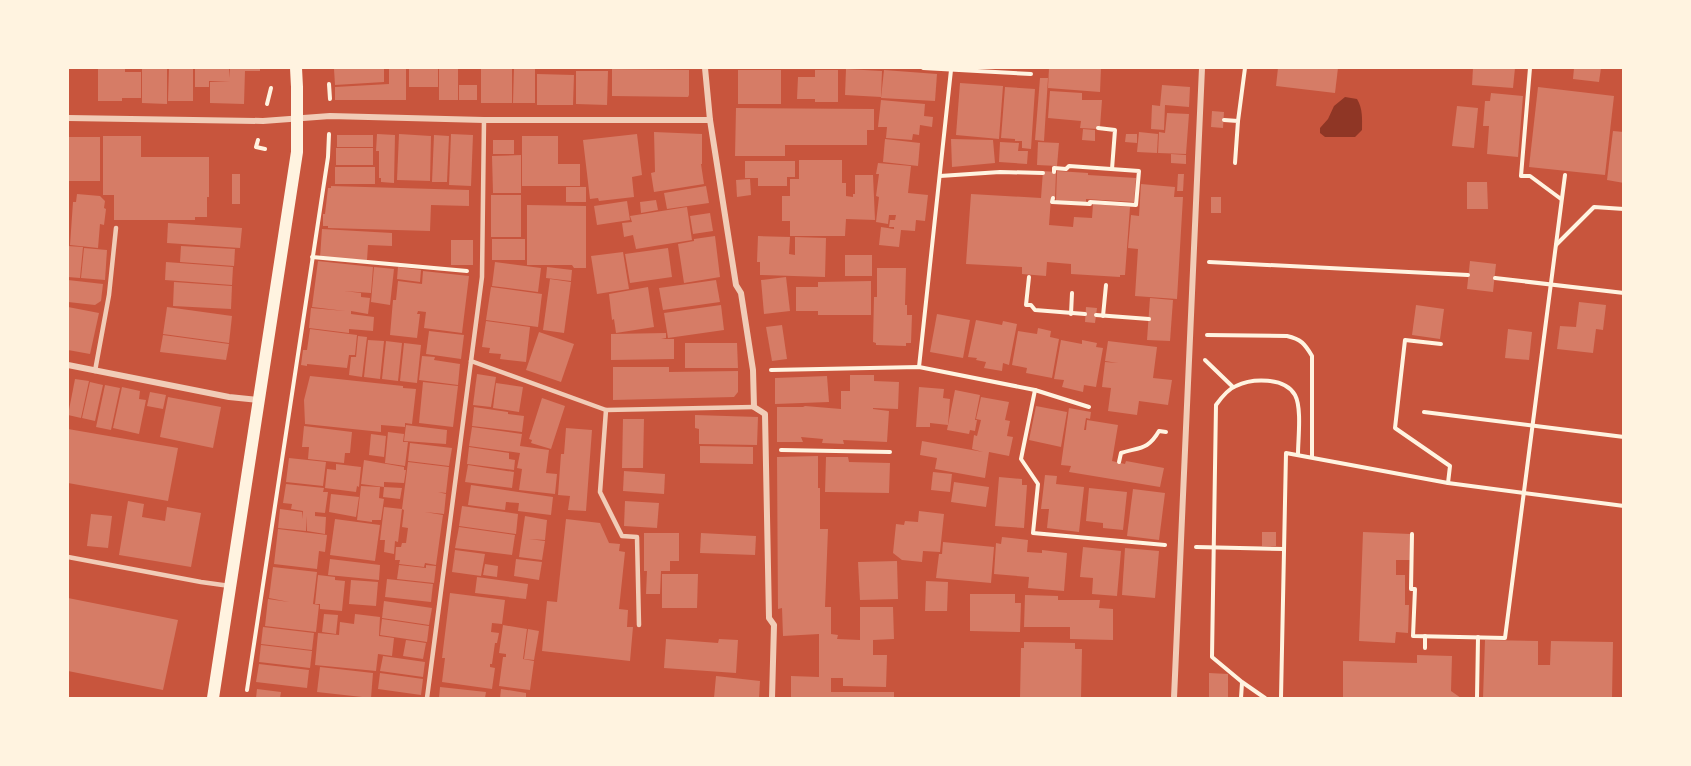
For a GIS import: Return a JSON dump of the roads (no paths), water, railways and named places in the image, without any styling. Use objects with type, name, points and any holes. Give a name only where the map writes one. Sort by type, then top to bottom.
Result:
[{"type":"main road","points":[[213,699],[297,152],[296,68]]},
{"type":"street","points":[[705,68],[710,120],[736,285],[741,293],[753,370],[754,406],[765,414],[769,618],[774,625],[772,699]]},
{"type":"street","points":[[1174,699],[1202,68]]},
{"type":"street","points":[[68,118],[263,121],[330,116],[484,120],[710,120]]},
{"type":"street","points":[[68,365],[228,397],[259,400]]},
{"type":"lane","points":[[427,699],[482,273],[484,120]]},
{"type":"lane","points":[[95,371],[109,295],[116,228]]},
{"type":"lane","points":[[471,361],[606,410],[754,406]]},
{"type":"lane","points":[[606,410],[600,492],[622,536],[637,537],[639,625]]},
{"type":"lane","points":[[68,557],[231,586]]}]
